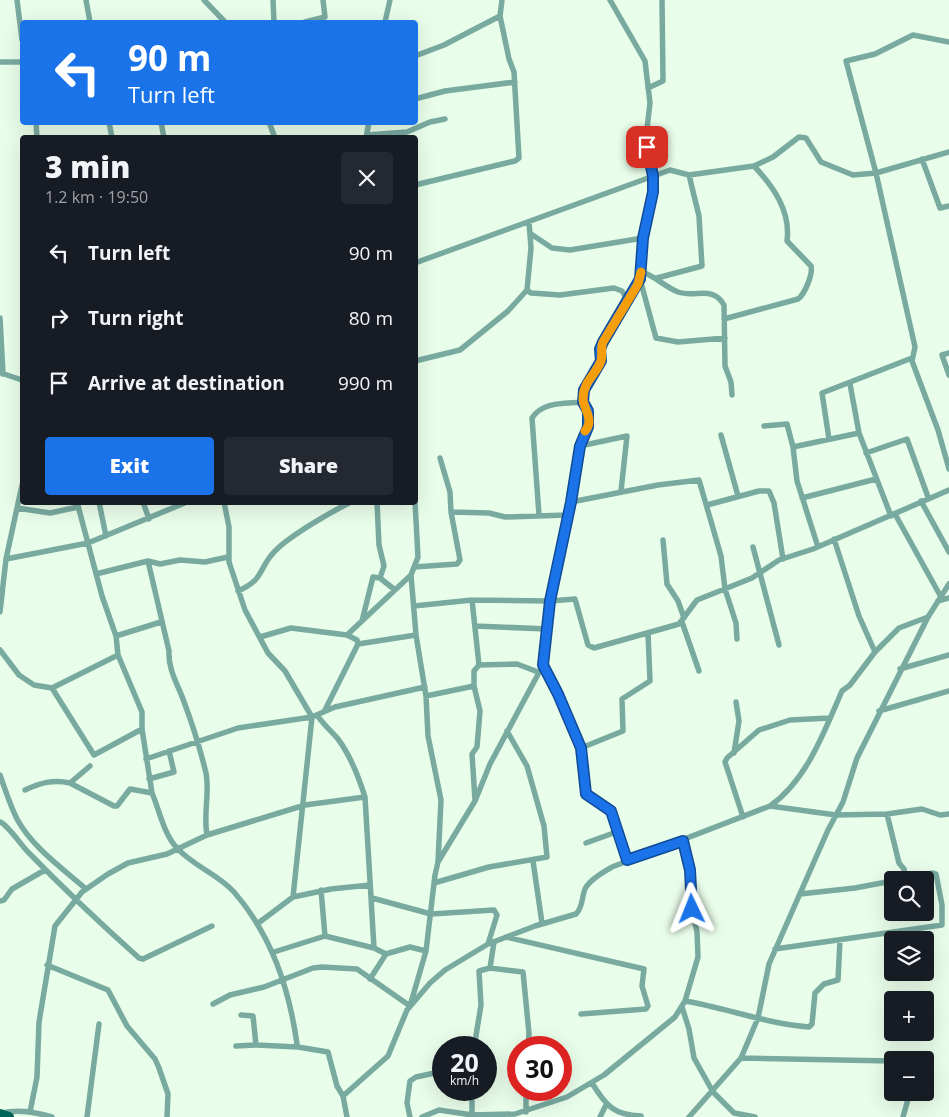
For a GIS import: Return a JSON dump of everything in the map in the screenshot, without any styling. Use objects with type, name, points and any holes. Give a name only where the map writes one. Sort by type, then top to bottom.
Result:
[{"type":"main road","points":[[0,1114],[9,1117]]},
{"type":"street","points":[[17,0],[20,24]]},
{"type":"street","points":[[86,0],[90,20]]},
{"type":"street","points":[[204,0],[223,20]]},
{"type":"street","points":[[273,0],[274,20]]},
{"type":"street","points":[[315,20],[325,18],[323,0]]},
{"type":"street","points":[[385,20],[390,0]]},
{"type":"street","points":[[418,184],[515,161],[519,158],[515,82],[500,16],[502,0]]},
{"type":"street","points":[[610,0],[645,61],[650,103],[646,137],[653,176],[653,192],[643,238],[640,279],[656,338],[678,342],[725,338]]},
{"type":"street","points":[[648,88],[663,82],[662,0]]},
{"type":"street","points":[[418,55],[437,48],[500,16]]},
{"type":"street","points":[[949,42],[913,35],[875,54],[846,59],[876,173],[915,346],[912,358],[938,430],[949,469]]},
{"type":"street","points":[[0,62],[20,62]]},
{"type":"street","points":[[418,98],[446,91],[515,82]]},
{"type":"street","points":[[376,135],[407,132],[430,122],[445,119]]},
{"type":"street","points":[[418,262],[670,170],[690,175],[754,166],[772,157],[796,139],[803,137],[821,162],[851,175],[876,173],[922,158],[949,152]]},
{"type":"street","points":[[922,158],[941,208],[949,206]]},
{"type":"street","points":[[724,319],[798,299],[802,296],[812,271],[811,266],[787,241],[788,228],[784,208],[768,181],[754,166]]},
{"type":"street","points":[[658,278],[702,266],[699,216],[690,175]]},
{"type":"street","points":[[418,360],[460,350],[508,311],[527,290],[531,234],[529,222]]},
{"type":"street","points":[[531,234],[552,248],[570,250],[643,238]]},
{"type":"street","points":[[641,271],[658,278],[676,291],[716,295],[724,305],[725,366],[731,382],[732,395]]},
{"type":"street","points":[[438,862],[475,801],[507,731],[543,665],[550,601],[571,502],[580,446],[588,427],[588,411],[583,402],[585,385],[602,359],[600,349],[603,342],[640,279]]},
{"type":"street","points":[[527,290],[531,294],[560,295],[614,288],[622,292],[628,300]]},
{"type":"street","points":[[0,318],[2,374],[20,379]]},
{"type":"street","points":[[949,353],[942,355],[942,358],[949,375]]},
{"type":"street","points":[[912,358],[851,380],[850,384],[858,433],[876,479],[893,515],[939,599]]},
{"type":"street","points":[[829,439],[822,393],[850,384]]},
{"type":"street","points":[[539,515],[532,418],[537,411],[549,405],[583,402]]},
{"type":"street","points":[[764,426],[785,422],[793,448],[797,481],[818,547]]},
{"type":"street","points":[[793,448],[858,433]]},
{"type":"street","points":[[721,435],[738,496]]},
{"type":"street","points":[[580,446],[627,436],[621,492]]},
{"type":"street","points":[[866,453],[907,439],[928,497]]},
{"type":"street","points":[[414,567],[460,563],[451,512],[450,492],[440,458]]},
{"type":"street","points":[[802,498],[876,479]]},
{"type":"street","points":[[571,502],[699,480],[720,556],[725,589],[736,623],[737,639]]},
{"type":"street","points":[[414,606],[472,600],[550,601],[572,599],[577,602],[587,644],[591,647],[648,633],[683,620],[697,600],[760,573],[782,559],[818,547],[893,515],[928,497],[949,490]]},
{"type":"street","points":[[707,505],[759,491],[771,493],[782,559]]},
{"type":"street","points":[[0,612],[6,559],[20,493]]},
{"type":"street","points":[[921,501],[949,552]]},
{"type":"street","points":[[16,508],[50,513],[78,505],[96,574],[116,636],[118,655],[141,707],[142,729],[152,793],[176,848],[227,885],[257,924],[274,952],[292,1011],[298,1047]]},
{"type":"street","points":[[100,505],[106,536]]},
{"type":"street","points":[[145,505],[149,519]]},
{"type":"street","points":[[6,559],[88,543],[149,519],[178,505]]},
{"type":"street","points":[[225,505],[229,527],[228,557],[245,610],[268,653],[285,671],[314,716],[339,741],[359,778],[365,797],[374,948]]},
{"type":"street","points":[[238,590],[255,581],[276,549],[345,505]]},
{"type":"street","points":[[377,505],[379,545],[384,566],[380,578]]},
{"type":"street","points":[[343,1096],[388,1056],[410,1006],[426,951],[438,862],[440,800],[428,736],[426,696],[416,635],[411,575],[418,557],[415,505]]},
{"type":"street","points":[[451,512],[489,513],[505,517],[567,515]]},
{"type":"street","points":[[834,539],[859,616],[875,652]]},
{"type":"street","points":[[663,540],[667,584],[678,601],[700,671]]},
{"type":"street","points":[[753,547],[779,645]]},
{"type":"street","points":[[96,574],[148,561],[160,564],[180,560],[205,562],[228,557]]},
{"type":"street","points":[[148,561],[169,652],[170,666],[198,742],[207,783],[204,819],[207,835]]},
{"type":"street","points":[[346,635],[411,575]]},
{"type":"street","points":[[362,621],[372,579],[375,576],[395,590]]},
{"type":"street","points":[[689,1117],[741,1058],[758,1018],[768,970],[775,949],[843,802],[857,758],[900,669],[928,617],[949,584]]},
{"type":"street","points":[[939,599],[949,598]]},
{"type":"street","points":[[472,600],[479,665],[474,671],[474,686],[480,711],[477,747],[472,754],[475,801]]},
{"type":"street","points":[[410,1006],[430,983],[446,970],[491,943],[542,923],[576,914],[580,910],[585,888],[627,860],[683,841],[770,806],[794,784],[812,755],[842,691],[850,685],[875,652],[899,628],[928,617]]},
{"type":"street","points":[[116,636],[161,622]]},
{"type":"street","points":[[475,626],[547,629]]},
{"type":"street","points":[[260,637],[291,628],[346,635],[357,640],[358,644]]},
{"type":"street","points":[[581,748],[623,731],[622,700],[650,681],[648,633]]},
{"type":"street","points":[[358,644],[416,635]]},
{"type":"street","points":[[325,710],[358,644]]},
{"type":"street","points":[[0,650],[19,675],[34,686],[52,688],[118,655]]},
{"type":"street","points":[[900,669],[949,655]]},
{"type":"street","points":[[479,665],[517,664],[538,672]]},
{"type":"street","points":[[543,665],[558,694],[581,748],[586,794],[611,811],[627,860]]},
{"type":"street","points":[[426,696],[474,686]]},
{"type":"street","points":[[146,759],[238,728],[314,716],[325,710],[425,687]]},
{"type":"street","points":[[52,688],[94,755],[142,729]]},
{"type":"street","points":[[879,710],[949,691]]},
{"type":"street","points":[[734,753],[739,721],[736,702]]},
{"type":"street","points":[[292,897],[314,716]]},
{"type":"street","points":[[743,817],[725,762],[759,730],[790,720],[830,718]]},
{"type":"street","points":[[434,883],[489,867],[547,857],[544,828],[527,766],[507,731]]},
{"type":"street","points":[[149,778],[174,772],[168,751]]},
{"type":"street","points":[[70,783],[90,766]]},
{"type":"street","points":[[0,775],[18,820],[27,833],[46,854],[86,889]]},
{"type":"street","points":[[25,790],[55,781],[70,783],[114,806],[117,806],[130,789],[152,793]]},
{"type":"street","points":[[30,1112],[37,1077],[39,1022],[46,965],[55,926],[86,889],[128,863],[166,854],[207,835],[303,806],[365,797]]},
{"type":"street","points":[[770,806],[836,815],[887,814],[922,810],[940,815],[949,814]]},
{"type":"street","points":[[887,814],[899,863],[904,871]]},
{"type":"street","points":[[0,822],[5,824],[17,841],[75,900],[141,960],[212,926]]},
{"type":"street","points":[[586,843],[618,831]]},
{"type":"street","points":[[422,1117],[439,1110],[472,1115],[496,1116],[526,1112],[567,1098],[592,1084],[666,1025],[683,1004],[697,966],[698,946],[690,900],[690,870],[683,841]]},
{"type":"street","points":[[532,861],[542,923]]},
{"type":"street","points":[[0,901],[4,900],[12,889],[45,870]]},
{"type":"street","points":[[775,949],[942,925],[942,905],[936,874],[934,873]]},
{"type":"street","points":[[800,894],[856,888],[884,883]]},
{"type":"street","points":[[257,924],[292,897],[321,890],[370,885]]},
{"type":"street","points":[[321,890],[325,936]]},
{"type":"street","points":[[372,898],[431,914],[494,910],[498,915],[491,943],[490,968]]},
{"type":"street","points":[[274,952],[325,936],[374,948],[386,954]]},
{"type":"street","points":[[506,937],[628,964],[645,970],[642,986],[648,1006],[646,1009],[581,1014]]},
{"type":"street","points":[[683,1004],[721,1007],[758,1018],[793,1025],[811,1026],[816,993],[824,984],[838,980],[840,940]]},
{"type":"street","points":[[370,979],[386,954],[410,947],[426,951]]},
{"type":"street","points":[[46,965],[108,990],[127,1026],[155,1059],[168,1094],[168,1117]]},
{"type":"street","points":[[213,1004],[230,996],[264,987],[313,968],[322,967],[352,968],[410,1006]]},
{"type":"street","points":[[476,1036],[481,1005],[479,971],[481,968],[520,970],[523,972],[528,1036]]},
{"type":"street","points":[[683,1004],[694,1058],[713,1092],[734,1115],[755,1117]]},
{"type":"street","points":[[241,1015],[253,1016],[256,1045]]},
{"type":"street","points":[[87,1117],[99,1024]]},
{"type":"street","points":[[236,1046],[298,1047],[328,1052],[337,1086],[343,1096],[347,1117]]},
{"type":"street","points":[[741,1058],[884,1061]]},
{"type":"street","points":[[410,1117],[407,1103],[410,1081],[416,1077],[432,1074]]},
{"type":"street","points":[[592,1084],[606,1105],[616,1111],[641,1116]]},
{"type":"street","points":[[472,1101],[472,1115]]},
{"type":"street","points":[[526,1101],[526,1112]]},
{"type":"street","points":[[903,1117],[907,1101]]},
{"type":"street","points":[[600,1117],[606,1105]]},
{"type":"street","points":[[0,1114],[14,1111],[30,1112],[52,1117]]},
{"type":"slow traffic","points":[[585,431],[588,427],[588,411],[583,402],[585,385],[602,359],[600,349],[603,342],[638,284],[641,272]]},
{"type":"route","points":[[647,147],[653,176],[653,192],[643,238],[640,279],[603,342],[600,349],[602,359],[585,385],[583,402],[588,411],[588,427],[584,432],[580,446],[571,502],[550,601],[543,665],[558,694],[581,748],[586,794],[589,798],[595,799],[611,811],[616,821],[627,860],[683,841],[689,862],[692,909]]}]
